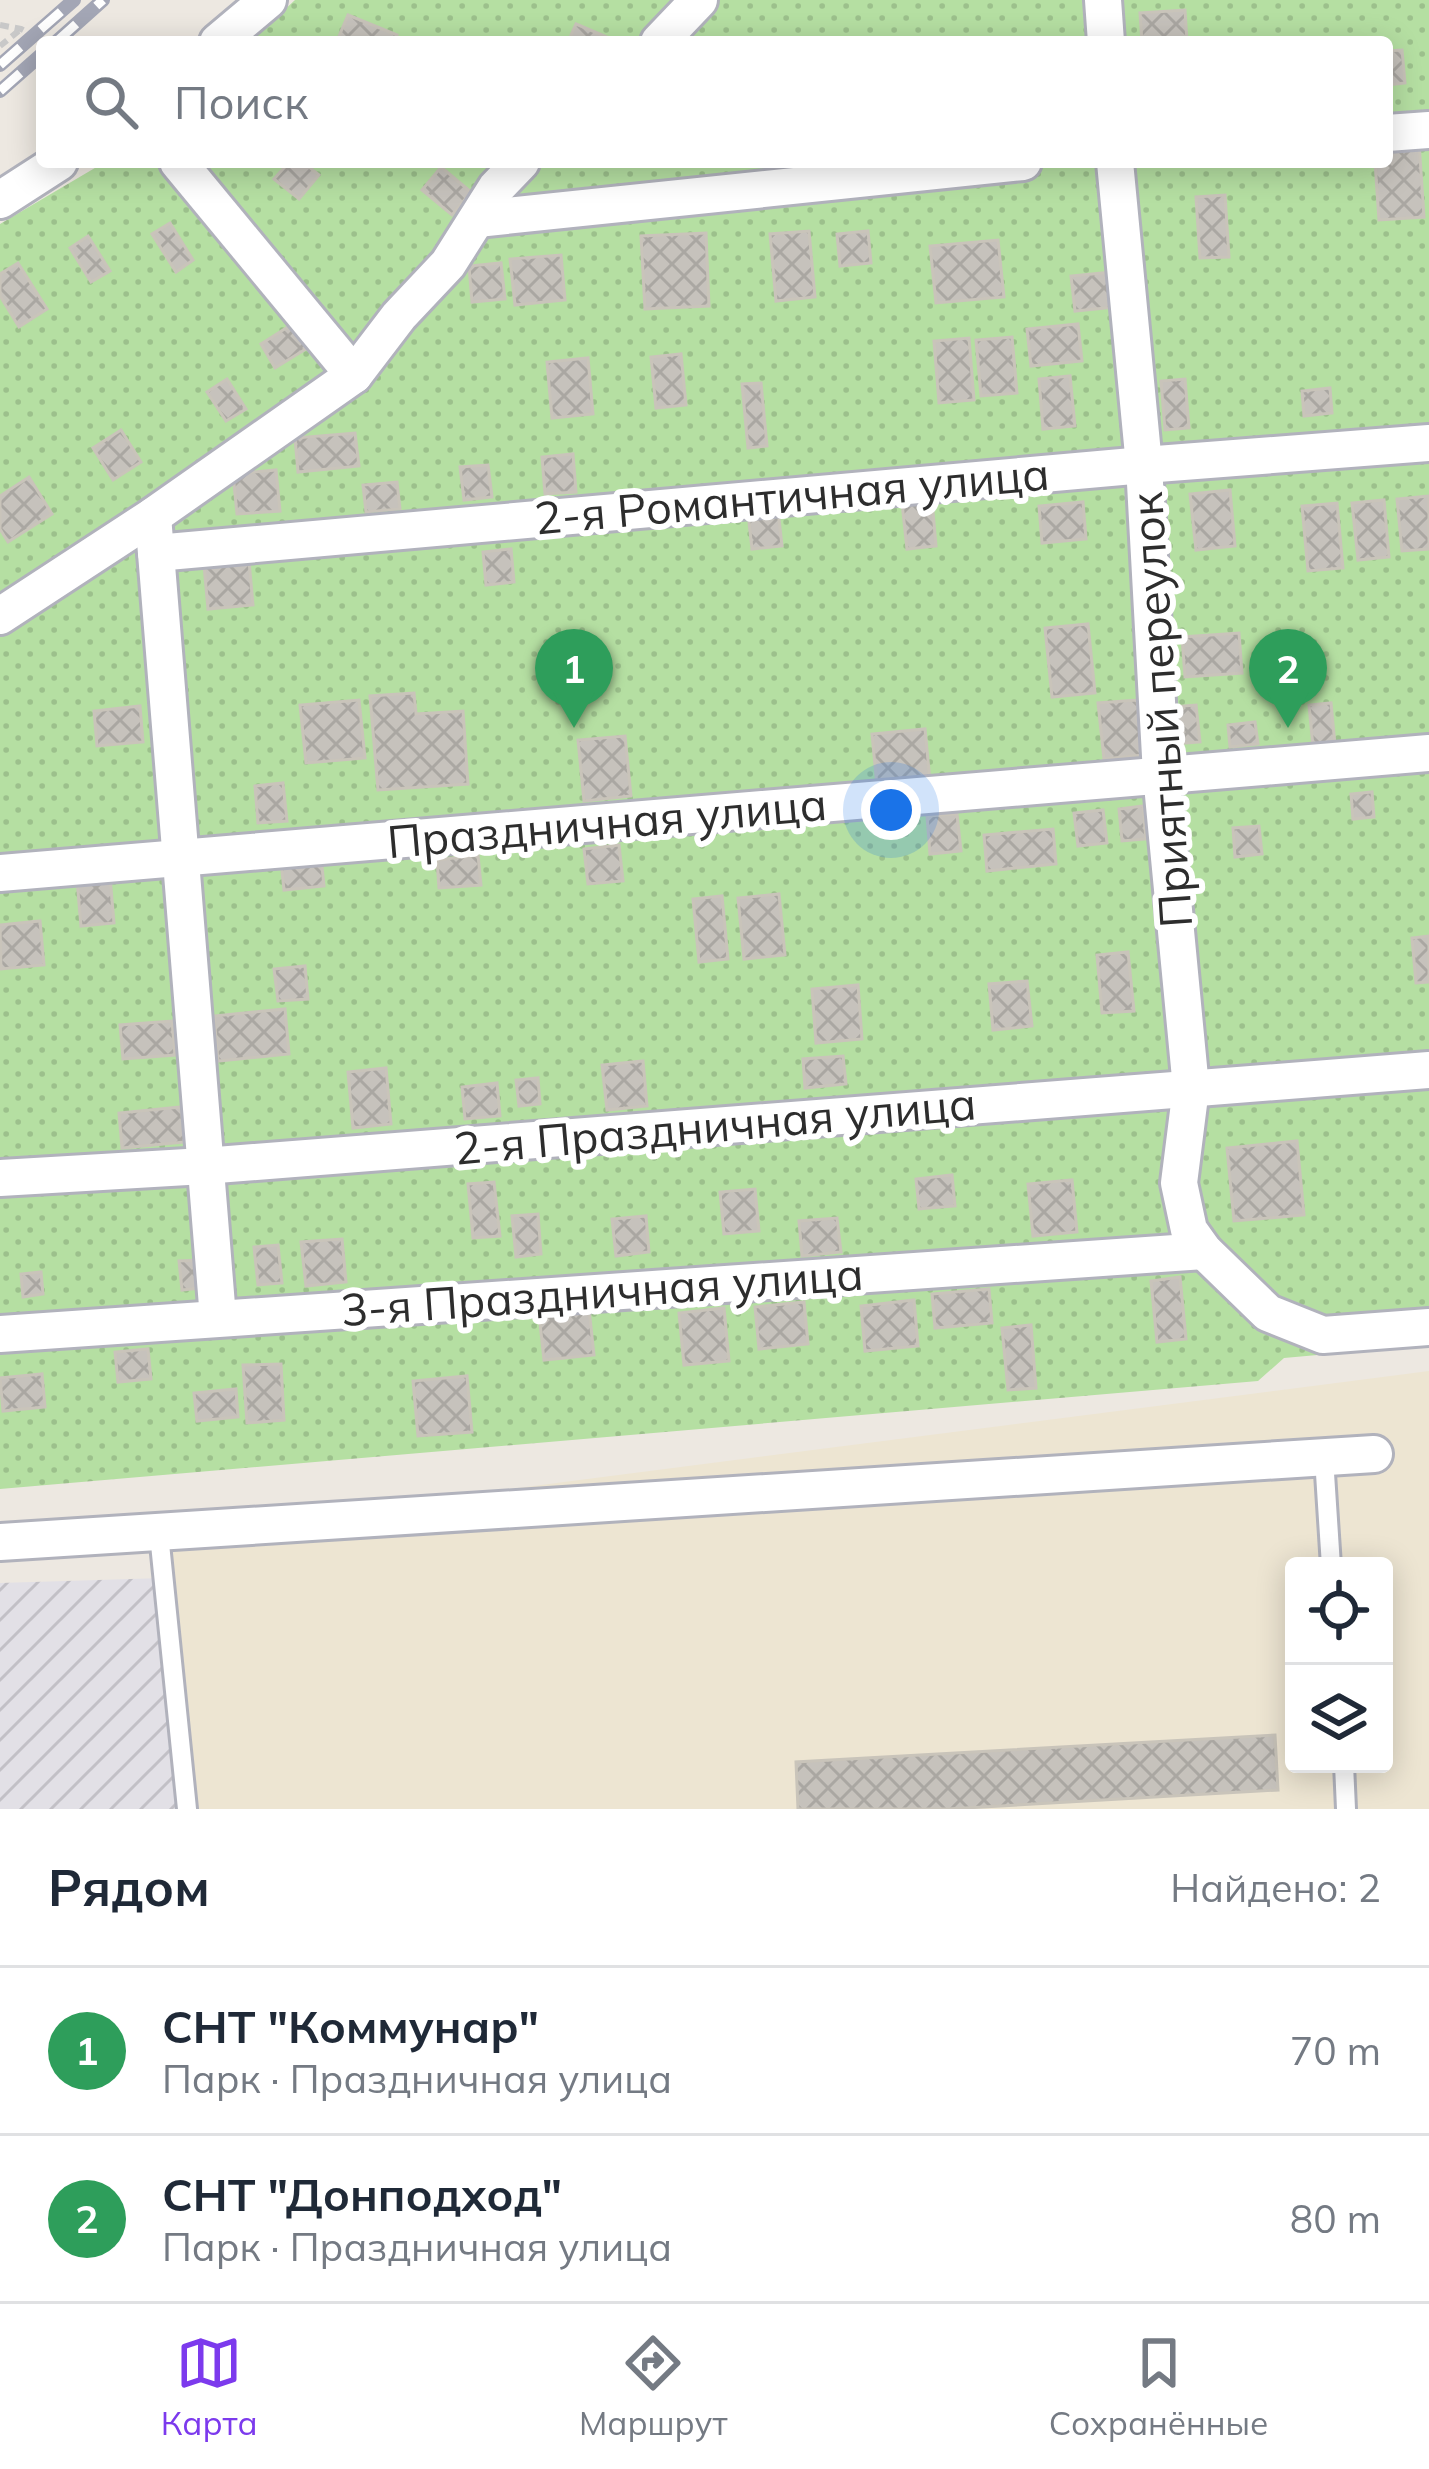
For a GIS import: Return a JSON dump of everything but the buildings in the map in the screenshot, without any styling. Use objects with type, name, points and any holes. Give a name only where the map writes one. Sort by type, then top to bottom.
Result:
[{"type":"street","points":[[225,36],[268,0]]},
{"type":"street","points":[[665,36],[699,0]]},
{"type":"street","points":[[1102,0],[1105,36]]},
{"type":"street","points":[[1393,133],[1429,130]]},
{"type":"street","points":[[0,200],[50,168]]},
{"type":"street","points":[[183,168],[354,375]]},
{"type":"street","points":[[0,616],[354,375],[399,316],[448,264],[496,188],[515,168]]},
{"type":"street","points":[[477,219],[966,168]]},
{"type":"street","name":"Приятный переулок","points":[[1116,168],[1144,464],[1160,775],[1191,1088],[1179,1183],[1189,1230],[1204,1251]]},
{"type":"street","name":"2-я Романтичная улица","points":[[156,553],[1144,464],[1429,443]]},
{"type":"street","points":[[153,516],[218,1318]]},
{"type":"street","name":"Праздничная улица","points":[[0,873],[1429,753]]},
{"type":"street","name":"2-я Праздничная улица","points":[[0,1178],[1429,1070]]},
{"type":"street","points":[[1204,1251],[1268,1312],[1323,1335],[1429,1327]]},
{"type":"street","name":"3-я Праздничная улица","points":[[0,1334],[1204,1251]]},
{"type":"street","points":[[0,1542],[1375,1454]]},
{"type":"lane","points":[[1324,1458],[1330,1557]]},
{"type":"lane","points":[[158,1534],[187,1809]]},
{"type":"lane","points":[[1344,1773],[1346,1809]]},
{"type":"path","points":[[0,25],[36,36]]},
{"type":"path","points":[[0,46],[21,28]]},
{"type":"shaded area","points":[[1429,1371],[1429,1809],[187,1809],[159,1534]]},
{"type":"shaded area","points":[[163,1578],[181,1809],[0,1809],[0,1583]]},
{"type":"green space","points":[[295,0],[1429,0],[1429,1345],[1284,1358],[1258,1381],[0,1489],[0,224],[95,168],[1393,168],[1393,36],[256,36]]},
{"type":"railway","points":[[0,65],[74,0]]},
{"type":"railway","points":[[63,36],[103,0]]},
{"type":"railway","points":[[0,91],[36,59]]},
{"type":"place","name":"СНТ \"Коммунар\"","points":[[574,728]]},
{"type":"place","name":"СНТ \"Донподход\"","points":[[1288,728]]}]
